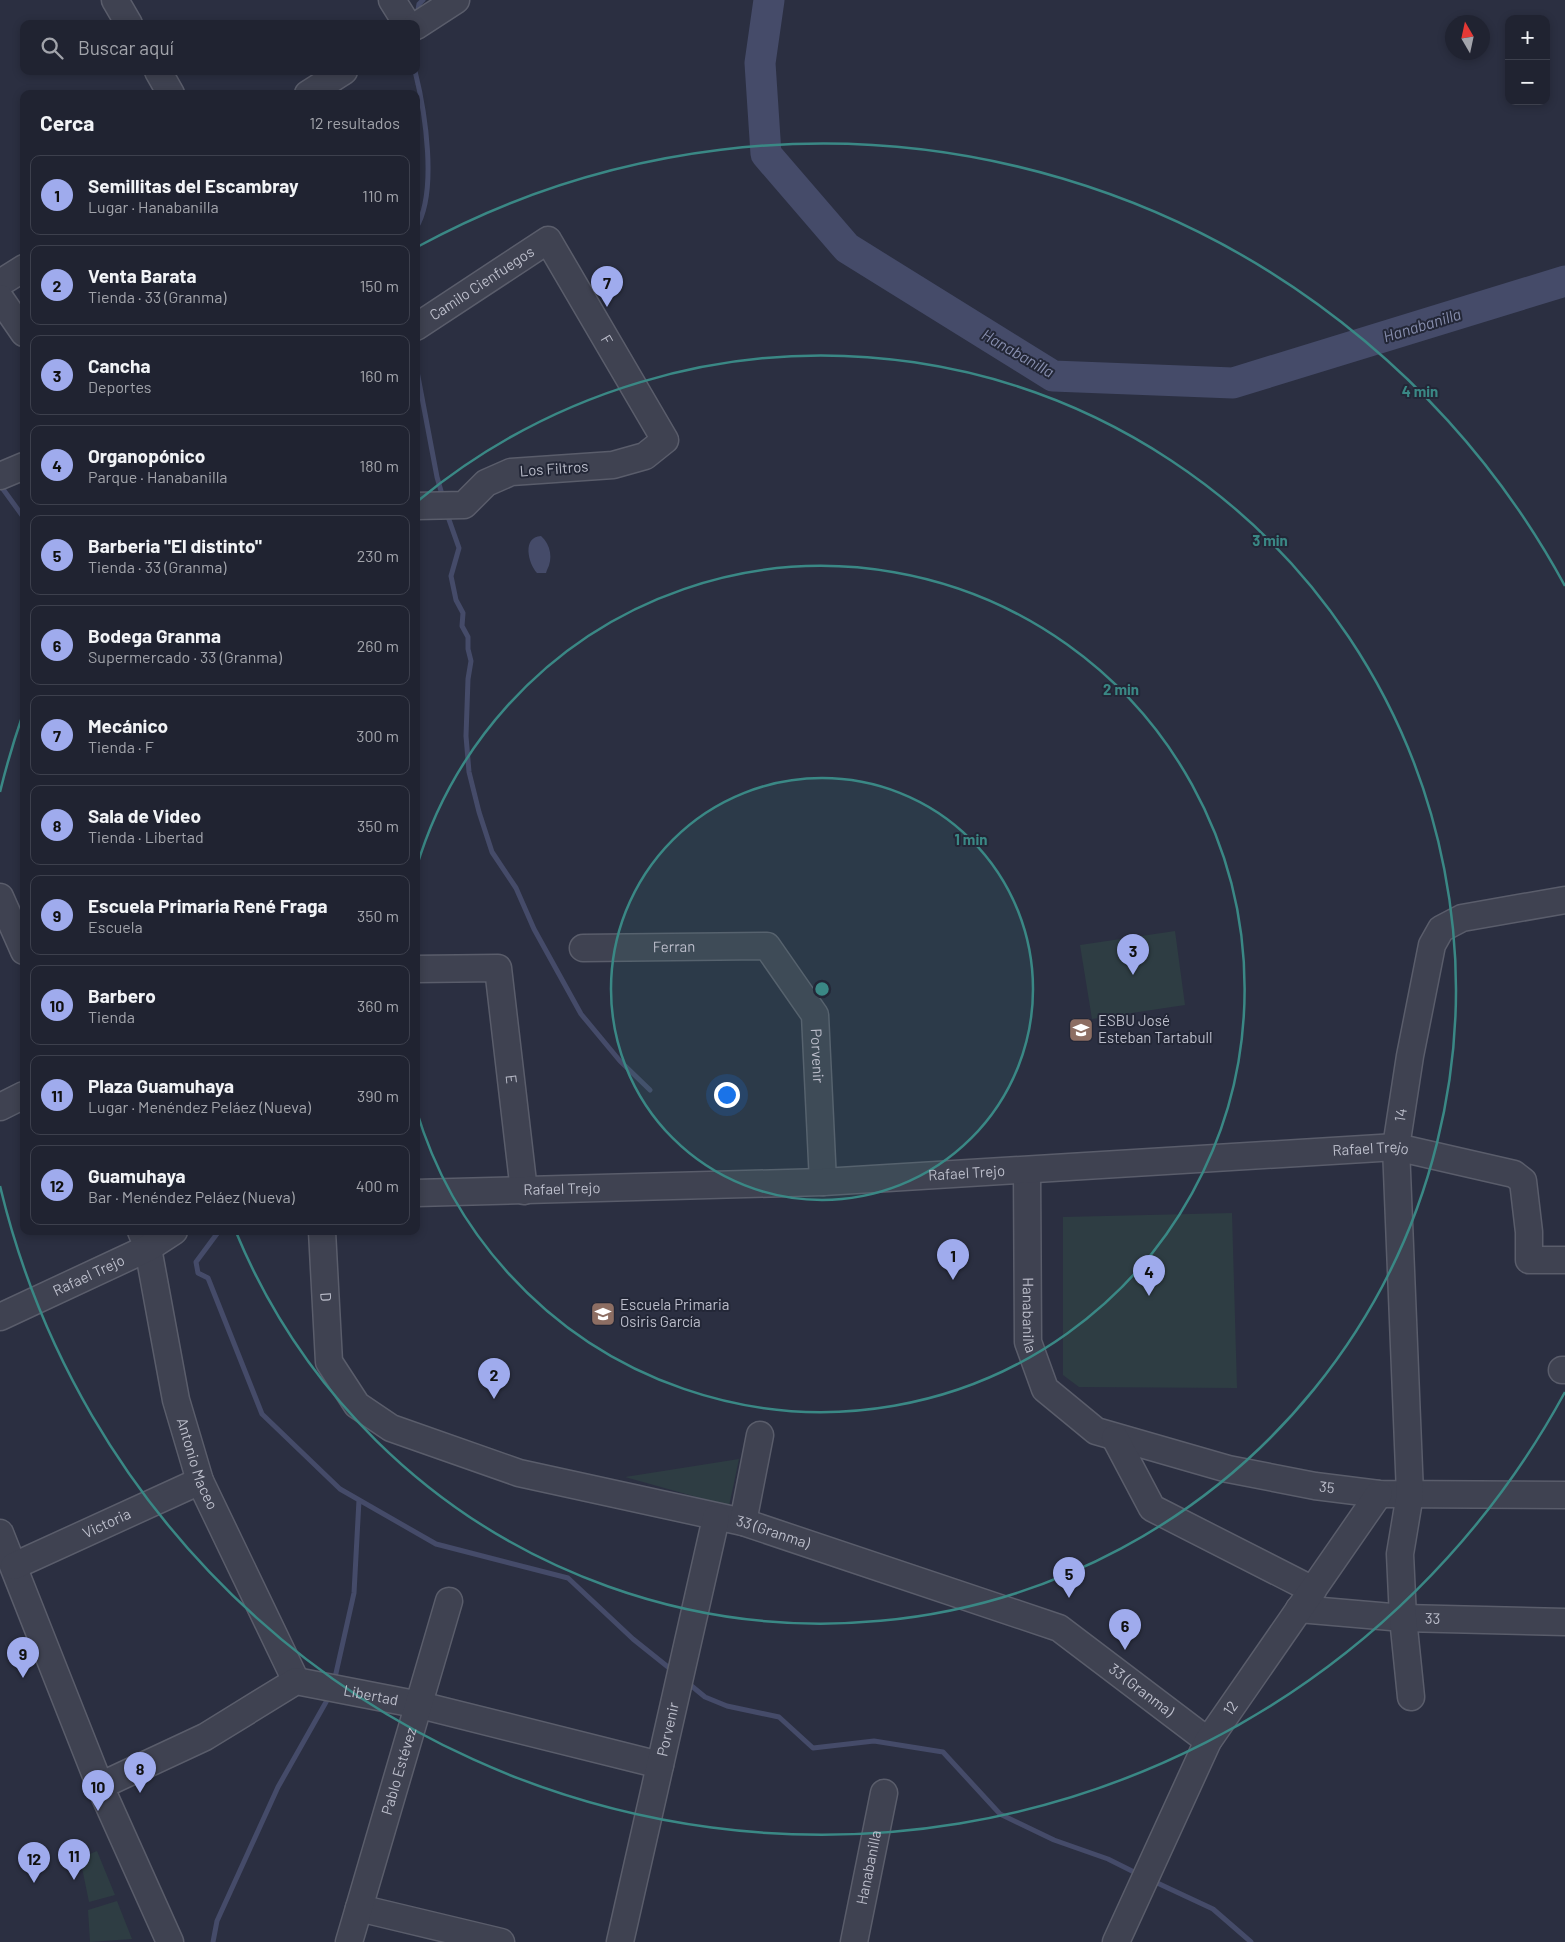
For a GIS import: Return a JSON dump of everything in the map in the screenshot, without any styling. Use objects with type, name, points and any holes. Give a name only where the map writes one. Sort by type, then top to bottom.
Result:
[{"type":"street","points":[[115,0],[127,20]]},
{"type":"street","points":[[392,0],[404,20]]},
{"type":"street","points":[[420,23],[455,1]]},
{"type":"street","points":[[160,75],[170,90]]},
{"type":"street","points":[[314,90],[338,75]]},
{"type":"street","name":"Camilo Cienfuegos","points":[[420,324],[548,240]]},
{"type":"street","name":"F","points":[[548,240],[666,440]]},
{"type":"street","points":[[0,283],[20,270]]},
{"type":"street","points":[[0,298],[20,327]]},
{"type":"street","name":"Los Filtros","points":[[426,506],[464,505],[486,482],[511,472],[613,465],[646,456],[666,440]]},
{"type":"street","points":[[0,897],[20,941]]},
{"type":"street","name":"14","points":[[1411,1697],[1403,1618],[1400,1554],[1410,1494],[1396,1147],[1410,1056],[1432,945],[1441,929],[1462,918],[1565,900]]},
{"type":"street","name":"Ferran","points":[[583,948],[767,946]]},
{"type":"street","name":"Porvenir","points":[[767,946],[815,1015],[823,1182]]},
{"type":"street","name":"E","points":[[420,969],[498,968],[524,1191]]},
{"type":"street","points":[[0,1107],[20,1097]]},
{"type":"street","name":"Rafael Trejo","points":[[420,1193],[823,1182],[1396,1147],[1514,1174],[1523,1181],[1529,1232],[1529,1260],[1565,1260]]},
{"type":"street","name":"Hanabanilla","points":[[1027,1171],[1028,1342],[1045,1389],[1105,1434]]},
{"type":"street","name":"Rafael Trejo","points":[[0,1317],[145,1240],[161,1235]]},
{"type":"street","name":"D","points":[[322,1235],[329,1362]]},
{"type":"street","name":"Antonio Maceo","points":[[145,1240],[176,1400],[200,1481],[296,1681]]},
{"type":"street","name":"33 (Granma)","points":[[329,1362],[357,1405],[391,1428],[519,1473],[716,1518],[743,1522],[1059,1628],[1208,1741]]},
{"type":"street","points":[[1105,1434],[1152,1508],[1306,1600]]},
{"type":"street","name":"35","points":[[1105,1434],[1228,1469],[1315,1486],[1379,1494],[1565,1495]]},
{"type":"street","points":[[743,1522],[760,1435]]},
{"type":"street","name":"Victoria","points":[[14,1566],[200,1481]]},
{"type":"street","name":"12","points":[[1121,1933],[1208,1741],[1379,1494]]},
{"type":"street","name":"Porvenir","points":[[620,1942],[716,1518]]},
{"type":"street","points":[[0,1533],[100,1786],[170,1942]]},
{"type":"street","name":"33","points":[[1306,1600],[1403,1618],[1565,1622]]},
{"type":"street","name":"Pablo Estévez","points":[[349,1942],[449,1601]]},
{"type":"street","points":[[100,1786],[205,1736],[296,1681]]},
{"type":"street","name":"Libertad","points":[[296,1681],[420,1704],[660,1765]]},
{"type":"street","name":"Hanabanilla","points":[[854,1942],[884,1793]]},
{"type":"street","points":[[359,1908],[500,1942]]},
{"type":"shaded area","points":[[1175,931],[1185,1005],[1092,1019],[1080,945]]},
{"type":"shaded area","points":[[1232,1213],[1237,1388],[1079,1387],[1063,1375],[1063,1217]]},
{"type":"shaded area","points":[[739,1459],[729,1506],[625,1477]]},
{"type":"shaded area","points":[[97,1851],[115,1895],[89,1902],[80,1858]]},
{"type":"shaded area","points":[[117,1901],[132,1939],[90,1942],[88,1910]]},
{"type":"water","points":[[541,536],[550,552],[550,561],[546,573],[537,573],[531,563],[528,551],[531,541],[535,537]]},
{"type":"waterway","points":[[417,16],[419,4],[423,0]]},
{"type":"waterway","name":"Hanabanilla","points":[[769,0],[760,63],[766,154],[847,248],[1053,376],[1233,383],[1565,281]]},
{"type":"waterway","points":[[416,75],[419,90]]},
{"type":"waterway","points":[[420,97],[428,151],[427,194],[420,219]]},
{"type":"waterway","points":[[420,387],[437,477],[443,498]]},
{"type":"waterway","points":[[0,485],[20,512]]},
{"type":"waterway","points":[[447,514],[459,548],[451,576],[456,600],[463,613],[462,626],[468,637],[471,661],[468,679],[466,736],[469,772],[492,852],[516,888],[534,929],[581,1014],[620,1061],[650,1090]]},
{"type":"waterway","points":[[216,1235],[196,1262],[198,1273],[208,1278],[262,1414],[340,1489],[436,1544],[568,1578],[633,1639],[673,1671]]},
{"type":"waterway","points":[[334,1682],[354,1593],[359,1500]]},
{"type":"waterway","points":[[688,1683],[705,1697],[727,1706],[779,1717],[813,1748],[874,1741],[943,1752],[1000,1814],[1054,1840],[1108,1859],[1138,1874]]},
{"type":"waterway","points":[[213,1942],[217,1921],[278,1787],[330,1695]]},
{"type":"waterway","points":[[1153,1881],[1213,1909],[1251,1942]]},
{"type":"place","name":"Mecánico","points":[[607,307]]},
{"type":"place","name":"Cancha","points":[[1133,975]]},
{"type":"place","name":"ESBU José Esteban Tartabull","points":[[1081,1030]]},
{"type":"place","name":"Semillitas del Escambray","points":[[953,1280]]},
{"type":"place","name":"Organopónico","points":[[1149,1296]]},
{"type":"place","name":"Escuela Primaria Osiris García","points":[[603,1314]]},
{"type":"place","name":"Venta Barata","points":[[494,1399]]},
{"type":"place","name":"Barberia \"El distinto\"","points":[[1069,1598]]},
{"type":"place","name":"Bodega Granma","points":[[1125,1650]]},
{"type":"place","name":"Escuela Primaria René Fraga","points":[[23,1678]]},
{"type":"place","name":"Sala de Video","points":[[140,1793]]},
{"type":"place","name":"Barbero","points":[[98,1811]]},
{"type":"place","name":"Plaza Guamuhaya","points":[[74,1880]]},
{"type":"place","name":"Guamuhaya","points":[[34,1883]]}]
